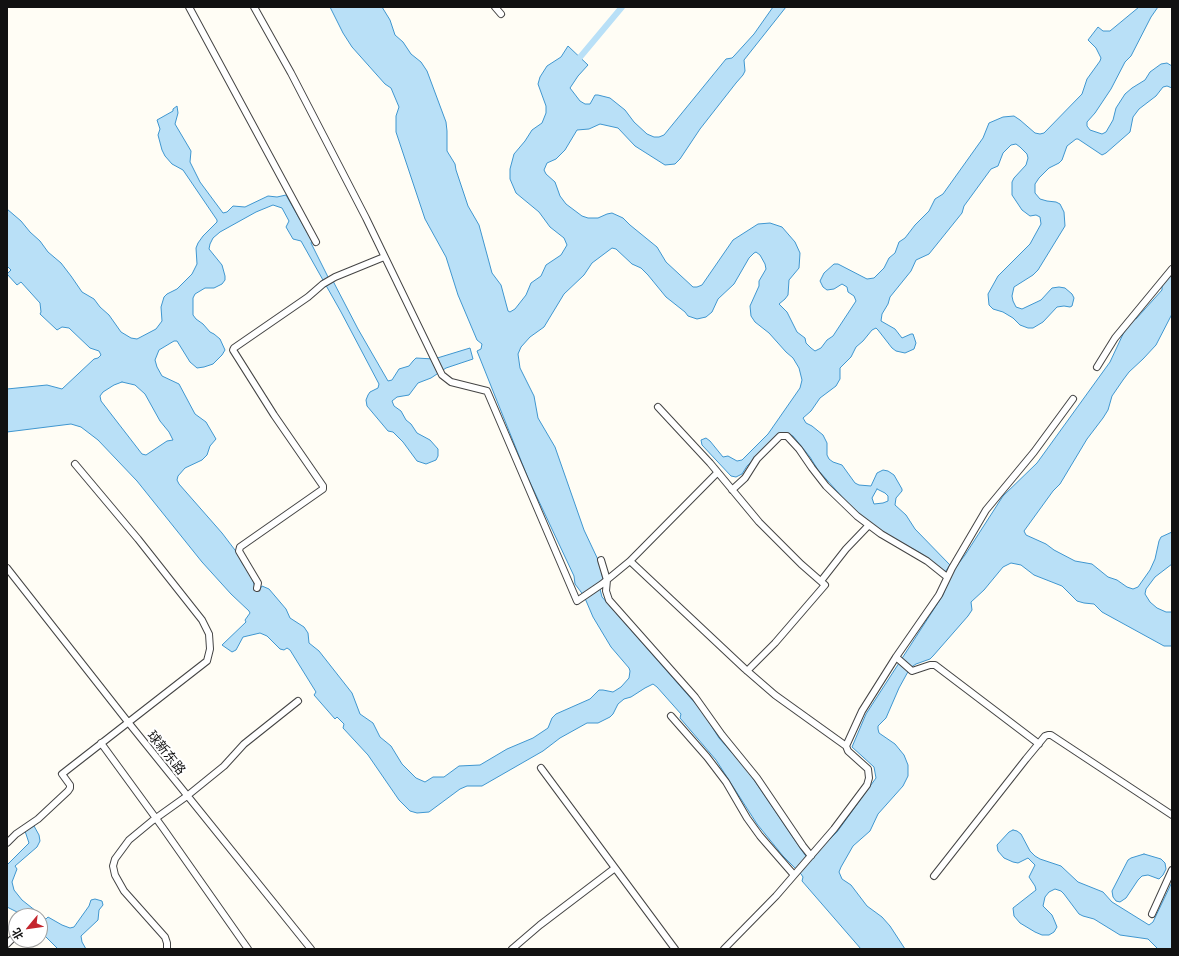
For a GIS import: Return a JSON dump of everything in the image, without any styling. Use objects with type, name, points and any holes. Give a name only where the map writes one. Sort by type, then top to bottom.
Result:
[{"type":"street","points":[[189,7],[316,242]]},
{"type":"street","points":[[254,7],[291,73],[366,218],[440,372],[450,382],[487,392],[577,601],[630,561],[718,473]]},
{"type":"street","points":[[495,7],[501,14]]},
{"type":"street","points":[[257,588],[258,583],[239,551],[240,547],[323,489],[323,486],[262,396],[233,350],[308,297],[323,284],[335,277],[384,256]]},
{"type":"street","points":[[1097,367],[1115,338],[1172,269]]},
{"type":"street","points":[[846,746],[862,711],[939,595],[947,577],[986,510],[1034,452],[1073,399]]},
{"type":"street","points":[[658,407],[718,473],[759,522],[779,543],[825,585],[775,643],[747,671]]},
{"type":"street","points":[[732,490],[745,478],[757,459],[780,436],[785,435],[789,437],[799,449],[826,486],[869,525],[892,541],[918,555],[947,577]]},
{"type":"street","points":[[7,842],[38,819],[68,791],[70,785],[62,774],[207,661],[210,649],[210,639],[202,620],[76,464]]},
{"type":"street","points":[[821,581],[846,549],[869,525]]},
{"type":"street","points":[[602,560],[604,582],[609,600],[695,697],[722,735],[761,784],[810,857]]},
{"type":"street","points":[[630,561],[747,671],[776,695],[846,746],[848,751],[868,769],[869,780],[834,829],[754,919],[724,949]]},
{"type":"street","name":"球新东路","points":[[7,568],[187,796],[311,949]]},
{"type":"street","points":[[897,658],[912,672],[930,665],[935,665],[1039,744]]},
{"type":"street","points":[[167,949],[168,943],[165,937],[124,891],[114,871],[115,859],[125,845],[156,818],[187,796],[224,766],[244,744],[298,701]]},
{"type":"street","points":[[672,716],[726,782],[747,818],[760,836],[794,874]]},
{"type":"street","points":[[934,876],[1045,736],[1051,735],[1172,815]]},
{"type":"street","points":[[101,743],[156,818],[248,949]]},
{"type":"street","points":[[541,768],[675,949]]},
{"type":"street","points":[[512,949],[616,868]]},
{"type":"street","points":[[1152,914],[1172,870]]},
{"type":"water","points":[[330,7],[382,7],[390,20],[395,35],[403,42],[411,54],[421,62],[427,71],[446,122],[447,151],[455,164],[468,206],[479,225],[492,273],[501,285],[508,311],[510,312],[515,309],[526,295],[531,283],[541,276],[546,265],[561,255],[567,245],[564,238],[550,227],[539,212],[516,193],[510,179],[510,169],[514,154],[532,130],[542,123],[546,113],[546,106],[538,84],[540,77],[547,66],[561,57],[568,46],[588,65],[570,88],[580,101],[585,104],[590,104],[595,95],[610,98],[625,110],[634,122],[647,134],[654,137],[659,137],[664,135],[726,59],[732,58],[754,34],[773,7],[786,7],[744,60],[745,71],[743,75],[700,129],[675,164],[665,165],[635,146],[618,128],[600,124],[589,129],[577,130],[565,150],[556,159],[547,163],[544,170],[546,174],[555,182],[560,196],[566,204],[582,216],[588,218],[598,218],[612,213],[623,218],[657,247],[666,262],[693,287],[702,285],[733,240],[758,224],[770,223],[782,227],[795,242],[800,253],[799,268],[789,280],[788,295],[779,304],[787,312],[797,332],[805,338],[806,343],[815,351],[821,348],[827,340],[833,336],[856,301],[854,296],[848,292],[847,287],[842,284],[834,289],[827,290],[823,287],[820,281],[824,273],[834,264],[838,264],[867,279],[874,278],[884,268],[889,258],[895,253],[899,242],[905,238],[929,211],[935,199],[943,194],[983,138],[989,123],[1003,117],[1014,116],[1035,133],[1044,133],[1082,94],[1087,79],[1100,61],[1101,58],[1096,48],[1088,40],[1098,27],[1103,31],[1110,31],[1139,7],[1158,7],[1151,17],[1131,56],[1125,62],[1111,89],[1087,122],[1087,126],[1090,130],[1102,134],[1106,132],[1113,120],[1116,108],[1125,94],[1145,80],[1150,72],[1161,64],[1167,63],[1172,66],[1172,88],[1167,86],[1163,87],[1156,96],[1139,109],[1133,117],[1130,132],[1106,153],[1102,155],[1076,139],[1067,146],[1062,160],[1049,168],[1035,184],[1035,193],[1040,199],[1060,204],[1064,212],[1065,226],[1038,270],[1014,287],[1012,296],[1013,301],[1016,307],[1022,309],[1041,300],[1052,288],[1059,287],[1065,288],[1072,294],[1074,298],[1072,306],[1057,307],[1043,322],[1033,328],[1028,328],[1020,325],[1013,318],[1003,312],[993,309],[989,305],[988,294],[998,276],[1030,244],[1041,224],[1040,217],[1036,215],[1030,216],[1022,210],[1012,195],[1012,182],[1026,165],[1028,158],[1027,154],[1020,147],[1016,144],[1011,145],[1003,153],[998,166],[991,169],[964,206],[962,213],[929,254],[916,260],[911,271],[890,297],[882,314],[881,321],[895,329],[902,338],[913,334],[916,343],[914,349],[905,353],[896,351],[876,328],[872,330],[856,347],[851,357],[840,368],[840,379],[836,386],[820,398],[811,411],[803,418],[806,423],[823,435],[827,443],[827,455],[829,459],[842,465],[855,483],[859,485],[871,486],[877,473],[883,470],[894,475],[902,489],[896,498],[895,505],[906,515],[915,529],[950,565],[945,572],[922,554],[876,528],[852,508],[818,470],[810,457],[793,436],[784,433],[778,436],[747,466],[742,474],[736,477],[731,476],[702,445],[701,440],[706,438],[723,457],[728,456],[737,461],[742,460],[768,434],[800,388],[802,380],[799,368],[793,358],[769,333],[755,322],[751,316],[750,306],[759,286],[759,281],[766,269],[760,255],[756,252],[749,258],[734,284],[718,299],[712,312],[706,317],[697,319],[688,316],[666,297],[641,268],[632,264],[616,249],[612,248],[592,263],[584,275],[564,294],[544,327],[530,337],[521,347],[518,354],[520,368],[534,396],[538,418],[555,447],[584,530],[600,564],[603,580],[600,589],[602,597],[702,711],[719,738],[748,771],[805,855],[810,859],[837,832],[876,778],[874,767],[852,747],[866,714],[943,595],[952,572],[965,555],[1003,496],[1037,463],[1110,362],[1124,332],[1134,318],[1136,319],[1162,290],[1162,285],[1172,272],[1172,314],[1156,345],[1123,380],[1112,396],[1108,410],[1087,439],[1060,484],[1053,491],[1024,531],[1026,535],[1046,544],[1075,561],[1092,564],[1108,577],[1133,589],[1138,587],[1150,570],[1155,559],[1161,537],[1172,532],[1172,564],[1155,577],[1146,589],[1145,594],[1150,602],[1157,608],[1166,612],[1172,612],[1172,646],[1164,646],[1102,612],[1094,604],[1077,601],[1062,586],[1034,575],[1021,565],[1011,563],[1003,567],[984,590],[971,602],[972,610],[968,616],[933,656],[930,659],[910,668],[899,688],[886,718],[878,726],[879,733],[895,744],[904,755],[908,765],[908,776],[903,786],[878,814],[870,831],[853,846],[839,872],[842,879],[851,885],[867,906],[882,917],[890,926],[905,949],[861,949],[802,881],[803,877],[801,874],[783,856],[757,824],[716,760],[680,718],[681,714],[653,684],[631,697],[624,699],[618,704],[610,717],[598,723],[587,723],[560,738],[543,751],[482,786],[467,786],[460,789],[429,812],[417,813],[410,811],[399,800],[368,755],[343,728],[344,724],[337,717],[335,719],[314,695],[316,692],[290,650],[287,648],[284,650],[280,649],[267,636],[260,633],[243,637],[236,650],[232,652],[222,645],[246,622],[245,620],[250,613],[249,611],[231,594],[202,562],[137,481],[98,440],[81,427],[71,424],[7,432],[7,389],[47,385],[62,389],[94,359],[101,355],[99,351],[90,348],[69,328],[62,327],[57,330],[40,314],[40,303],[21,282],[17,285],[7,274],[11,270],[7,266],[7,209],[21,221],[48,252],[61,263],[82,292],[94,299],[109,315],[121,332],[131,338],[137,339],[156,329],[162,321],[161,307],[164,297],[177,289],[192,274],[197,264],[196,248],[198,243],[217,222],[183,170],[172,164],[162,150],[158,135],[160,129],[157,120],[173,111],[173,109],[177,106],[178,113],[175,124],[191,151],[190,162],[200,182],[223,213],[227,212],[233,206],[245,207],[268,196],[277,197],[286,195],[312,241],[311,243],[329,279],[331,282],[333,281],[358,329],[388,381],[392,380],[399,369],[409,366],[416,358],[434,359],[470,348],[473,359],[446,368],[431,378],[418,383],[409,395],[397,397],[392,401],[394,406],[401,411],[406,420],[411,424],[417,433],[430,440],[438,449],[438,456],[436,460],[426,464],[417,461],[403,442],[393,432],[388,431],[367,406],[366,400],[368,395],[370,392],[378,388],[379,384],[301,241],[293,239],[286,227],[289,221],[282,208],[273,205],[256,212],[220,232],[213,238],[209,249],[222,265],[225,280],[222,284],[214,288],[205,288],[195,294],[193,298],[193,315],[210,332],[220,339],[225,350],[213,364],[197,368],[190,362],[177,341],[174,341],[159,350],[155,360],[162,376],[179,384],[195,414],[206,422],[216,439],[210,446],[207,455],[202,460],[185,468],[178,476],[177,480],[238,554],[242,563],[252,577],[255,588],[260,589],[262,586],[269,589],[286,609],[290,618],[304,627],[308,633],[309,643],[319,651],[352,693],[360,714],[373,723],[380,737],[391,746],[402,764],[416,778],[425,782],[433,777],[444,777],[459,766],[480,765],[507,749],[533,738],[548,728],[552,718],[556,714],[590,699],[599,690],[613,692],[621,687],[629,678],[629,668],[611,647],[593,617],[584,596],[575,584],[574,576],[528,478],[477,351],[481,349],[482,344],[477,340],[458,295],[446,257],[425,219],[396,132],[396,116],[399,107],[391,88],[385,84],[352,47]],"holes":[[[122,382],[135,385],[145,394],[160,421],[169,432],[173,440],[167,441],[146,455],[142,454],[101,401],[100,396],[103,392]],[[877,489],[888,496],[888,501],[874,504],[872,498]]]},
{"type":"water","points":[[34,826],[39,835],[40,841],[37,847],[15,866],[17,869],[12,882],[14,890],[22,900],[32,908],[9,908],[7,907],[7,865],[29,843],[25,831]]},
{"type":"water","points":[[1013,830],[1021,834],[1030,851],[1035,856],[1061,866],[1078,882],[1103,892],[1112,902],[1149,925],[1153,922],[1172,882],[1172,949],[1158,949],[1148,939],[1120,935],[1094,919],[1079,914],[1064,894],[1055,889],[1049,892],[1045,897],[1043,906],[1052,915],[1055,922],[1057,927],[1054,932],[1049,935],[1042,935],[1020,923],[1014,916],[1013,908],[1036,890],[1029,877],[1035,865],[1028,858],[1018,863],[1013,862],[1004,858],[998,851],[997,845],[1009,832]]},
{"type":"water","points":[[1144,854],[1161,859],[1165,863],[1166,869],[1163,875],[1159,879],[1148,875],[1142,876],[1126,898],[1120,902],[1116,901],[1113,897],[1112,891],[1128,860]]},
{"type":"water","points":[[95,899],[102,901],[103,905],[99,910],[98,920],[81,936],[82,942],[86,949],[58,949],[48,939],[48,917],[62,925],[70,928],[74,927],[89,906],[91,900]]},
{"type":"waterway","points":[[576,62],[622,7]]}]
